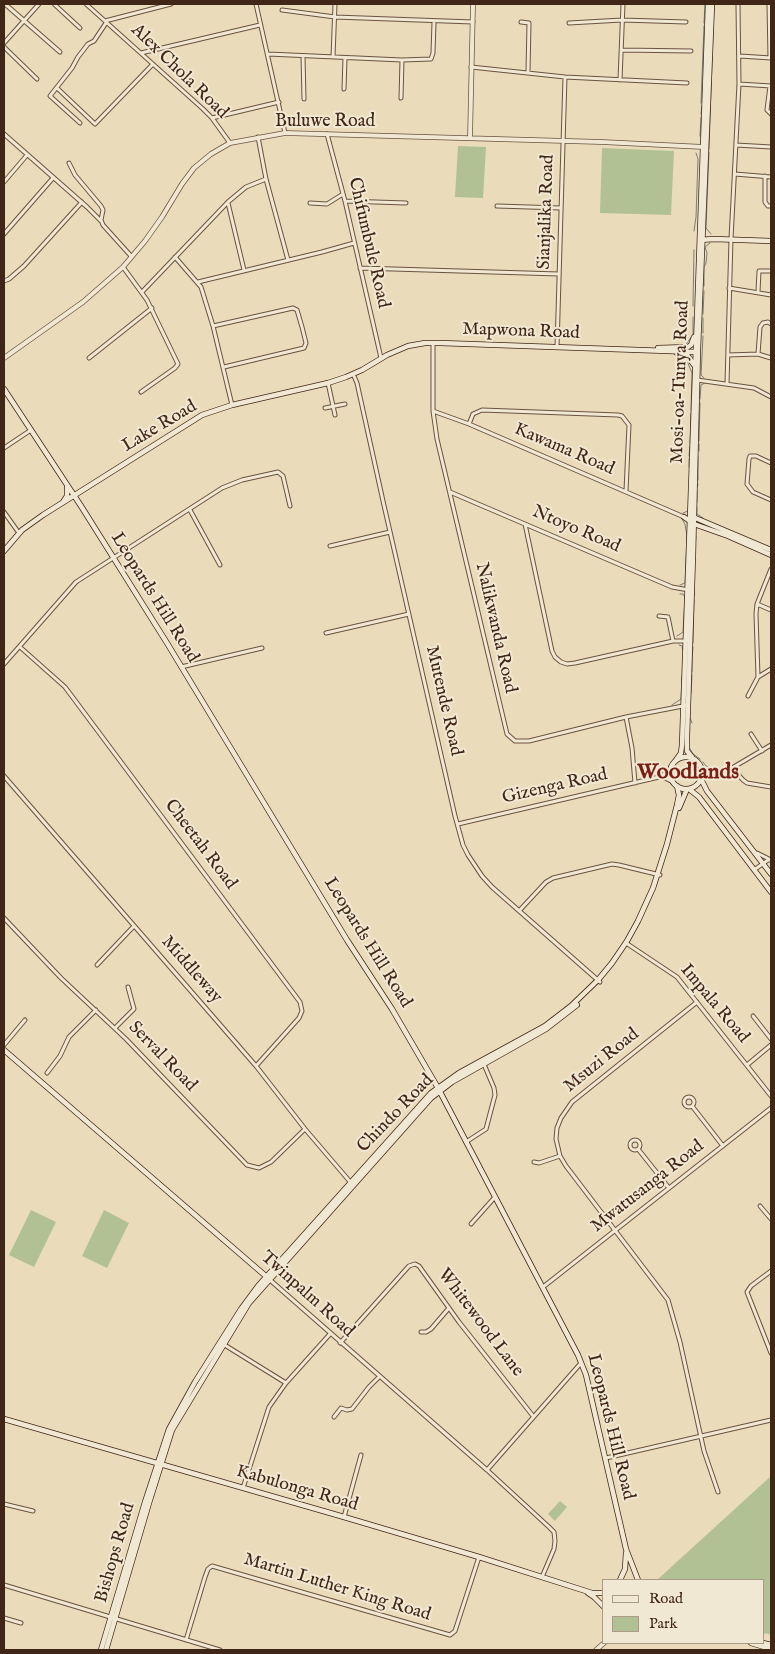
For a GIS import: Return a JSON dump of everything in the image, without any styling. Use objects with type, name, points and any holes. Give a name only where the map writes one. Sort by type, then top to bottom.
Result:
[{"type":"main road","name":"Mosi-oa-Tunya Road","points":[[705,147],[708,4]]},
{"type":"main road","name":"Mosi-oa-Tunya Road","points":[[696,380],[696,330],[712,4]]},
{"type":"main road","name":"Mosi-oa-Tunya Road","points":[[692,757],[688,752],[687,746],[686,705],[690,519],[701,237]]},
{"type":"main road","points":[[701,237],[771,241]]},
{"type":"main road","points":[[642,350],[688,347],[693,341],[696,330]]},
{"type":"main road","name":"Mapwona Road","points":[[353,374],[381,358],[408,346],[433,343],[697,352]]},
{"type":"main road","points":[[651,350],[687,355],[695,366]]},
{"type":"main road","name":"Lake Road","points":[[4,550],[19,533],[43,515],[194,420],[232,405],[328,383],[353,374]]},
{"type":"main road","name":"Leopards Hill Road","points":[[4,388],[114,558],[347,940],[392,1009],[445,1100],[571,1340],[586,1375],[626,1549],[638,1579]]},
{"type":"main road","points":[[67,485],[74,490],[84,490],[80,499],[81,506]]},
{"type":"main road","points":[[63,503],[67,496],[67,485]]},
{"type":"main road","points":[[63,503],[76,502],[81,506]]},
{"type":"main road","points":[[690,519],[771,550]]},
{"type":"main road","points":[[690,519],[771,555]]},
{"type":"main road","name":"Mosi-oa-Tunya Road","points":[[676,760],[682,749],[686,705]]},
{"type":"main road","points":[[771,874],[707,791],[701,778],[700,763],[692,757],[685,756],[676,760],[670,771],[675,784],[688,789],[699,797],[771,892]]},
{"type":"main road","points":[[688,789],[695,786],[701,778]]},
{"type":"main road","name":"Chindo Road","points":[[659,874],[678,800],[678,790],[675,784]]},
{"type":"main road","name":"Chindo Road","points":[[159,1465],[172,1423],[249,1303],[268,1279],[431,1096],[447,1084],[555,1023],[573,1009],[614,966],[646,910],[680,806],[688,789]]},
{"type":"main road","name":"Twinpalm Road","points":[[4,1050],[268,1279]]},
{"type":"main road","points":[[433,1079],[447,1084],[445,1100],[431,1096],[434,1084],[433,1079]]},
{"type":"main road","name":"Kabulonga Road","points":[[4,1419],[344,1517],[542,1576],[581,1590],[596,1594],[602,1593]]},
{"type":"main road","name":"Bishops Road","points":[[106,1650],[133,1540],[159,1465]]},
{"type":"main road","name":"Leopards Hill Road","points":[[620,1579],[625,1569],[626,1549]]},
{"type":"main road","name":"Kabulonga Road","points":[[581,1590],[594,1597],[602,1605]]},
{"type":"main road","name":"Bishops Road","points":[[101,1650],[113,1619]]},
{"type":"main road","points":[[756,1644],[771,1647]]},
{"type":"street","points":[[5,4],[60,52]]},
{"type":"street","points":[[4,43],[39,4]]},
{"type":"street","points":[[54,4],[80,28]]},
{"type":"street","name":"Alex Chola Road","points":[[86,4],[212,118],[230,143]]},
{"type":"street","points":[[80,123],[50,96],[72,68],[78,57],[88,44],[94,41],[105,22],[171,4]]},
{"type":"street","points":[[256,4],[285,132]]},
{"type":"street","points":[[333,57],[335,4]]},
{"type":"street","points":[[470,138],[473,4]]},
{"type":"street","points":[[620,80],[623,4]]},
{"type":"street","points":[[727,384],[729,288],[740,56],[738,4]]},
{"type":"street","points":[[740,56],[771,58],[769,4]]},
{"type":"street","points":[[282,10],[335,17],[473,22]]},
{"type":"street","points":[[568,23],[622,20],[686,22]]},
{"type":"street","points":[[268,54],[402,60],[431,58],[433,53],[434,22]]},
{"type":"street","points":[[521,22],[530,23],[528,72]]},
{"type":"street","points":[[141,53],[260,25]]},
{"type":"street","points":[[4,47],[37,79]]},
{"type":"street","points":[[622,50],[691,51]]},
{"type":"street","points":[[303,56],[304,100]]},
{"type":"street","points":[[344,89],[345,58]]},
{"type":"street","points":[[401,98],[402,60]]},
{"type":"street","points":[[56,88],[93,123],[97,123],[153,64]]},
{"type":"street","points":[[471,67],[528,72],[565,78],[687,83]]},
{"type":"street","name":"Sianjalika Road","points":[[557,347],[565,78]]},
{"type":"street","points":[[739,84],[771,86],[767,110],[771,114]]},
{"type":"street","points":[[212,118],[279,102]]},
{"type":"street","name":"Buluwe Road","points":[[4,358],[83,302],[123,267],[145,241],[194,168],[211,154],[230,143],[285,132],[705,147]]},
{"type":"street","points":[[4,134],[82,202],[131,256]]},
{"type":"street","name":"Chifumbule Road","points":[[327,134],[345,201],[381,358]]},
{"type":"street","points":[[258,136],[266,180],[288,260]]},
{"type":"street","points":[[736,145],[771,147]]},
{"type":"street","points":[[4,182],[27,156]]},
{"type":"street","points":[[69,163],[75,175],[103,209],[101,221]]},
{"type":"street","points":[[735,174],[771,177]]},
{"type":"street","points":[[765,176],[765,202],[768,206],[771,206]]},
{"type":"street","points":[[4,234],[53,178]]},
{"type":"street","points":[[142,292],[228,202],[248,185],[266,180]]},
{"type":"street","points":[[310,203],[327,204],[343,194]]},
{"type":"street","points":[[345,201],[406,203]]},
{"type":"street","points":[[4,281],[24,266],[82,202]]},
{"type":"street","points":[[228,202],[244,270]]},
{"type":"street","points":[[497,206],[561,208]]},
{"type":"street","points":[[198,282],[354,243]]},
{"type":"street","points":[[175,257],[202,287],[224,367],[232,405]]},
{"type":"street","points":[[123,267],[152,308],[178,364],[140,392]]},
{"type":"street","points":[[360,268],[559,274]]},
{"type":"street","points":[[758,292],[759,271],[771,271]]},
{"type":"street","points":[[729,288],[771,295]]},
{"type":"street","points":[[89,358],[152,308]]},
{"type":"street","points":[[213,326],[293,308],[297,310],[302,328],[306,343],[304,348],[224,367]]},
{"type":"street","points":[[758,354],[760,326],[768,322],[771,324]]},
{"type":"street","name":"Nalikwanda Road","points":[[433,343],[432,411],[507,734],[514,740],[529,741],[626,717],[686,705]]},
{"type":"street","points":[[728,354],[758,354],[771,358]]},
{"type":"street","name":"Mutende Road","points":[[353,374],[357,383],[458,824],[468,855],[482,876],[507,902],[599,981]]},
{"type":"street","points":[[696,380],[754,388],[771,397]]},
{"type":"street","points":[[328,383],[335,414]]},
{"type":"street","points":[[325,408],[345,404]]},
{"type":"street","points":[[469,424],[473,414],[482,410],[618,414],[622,416],[628,425],[626,491]]},
{"type":"street","name":"Kawama Road","points":[[432,411],[469,424],[690,519]]},
{"type":"street","points":[[4,448],[31,430]]},
{"type":"street","points":[[771,463],[754,455],[749,457],[747,484],[753,492],[771,500]]},
{"type":"street","points":[[4,664],[76,582],[222,488],[278,472],[283,476],[290,506]]},
{"type":"street","name":"Ntoyo Road","points":[[450,492],[672,587],[689,590]]},
{"type":"street","points":[[190,510],[220,565]]},
{"type":"street","points":[[4,512],[19,533]]},
{"type":"street","points":[[525,524],[552,651],[561,662],[567,664],[575,663],[674,641],[688,641]]},
{"type":"street","points":[[330,546],[390,532]]},
{"type":"street","points":[[758,677],[755,618],[757,604],[771,569]]},
{"type":"street","points":[[757,604],[771,610]]},
{"type":"street","points":[[326,633],[409,614]]},
{"type":"street","points":[[659,616],[668,618],[674,641]]},
{"type":"street","name":"Cheetah Road","points":[[20,647],[65,687],[300,1002],[302,1010],[299,1018],[256,1066]]},
{"type":"street","points":[[181,667],[262,648]]},
{"type":"street","points":[[748,696],[758,677],[771,669]]},
{"type":"street","points":[[626,717],[632,748],[635,783]]},
{"type":"street","points":[[751,734],[762,751]]},
{"type":"street","points":[[701,778],[712,772],[732,768],[771,745]]},
{"type":"street","points":[[701,768],[712,772]]},
{"type":"street","points":[[732,768],[747,783],[771,787]]},
{"type":"street","name":"Gizenga Road","points":[[458,824],[635,783],[659,777],[670,771]]},
{"type":"street","name":"Middleway","points":[[4,776],[256,1066],[352,1184]]},
{"type":"street","points":[[659,777],[675,784]]},
{"type":"street","points":[[754,852],[771,860]]},
{"type":"street","points":[[754,870],[768,860],[771,860]]},
{"type":"street","points":[[519,911],[546,882],[553,878],[612,864],[659,874]]},
{"type":"street","name":"Serval Road","points":[[4,918],[61,978],[115,1028],[251,1167],[259,1168],[271,1162],[305,1128]]},
{"type":"street","points":[[97,965],[134,926]]},
{"type":"street","name":"Impala Road","points":[[627,943],[672,973],[771,1096]]},
{"type":"street","points":[[115,1028],[134,1009],[128,987]]},
{"type":"street","name":"Msuzi Road","points":[[697,1002],[568,1105],[557,1128],[556,1139],[560,1156],[573,1176],[668,1300],[680,1342],[701,1436],[718,1492]]},
{"type":"street","points":[[47,1073],[60,1056],[69,1037],[96,1010]]},
{"type":"street","points":[[753,1016],[771,1039]]},
{"type":"street","points":[[4,1045],[25,1020]]},
{"type":"street","points":[[747,1065],[771,1045]]},
{"type":"street","points":[[466,1142],[486,1129],[495,1095],[494,1088],[483,1063]]},
{"type":"street","points":[[692,1106],[724,1146]]},
{"type":"street","name":"Mwatusanga Road","points":[[543,1287],[771,1108]]},
{"type":"street","points":[[638,1149],[669,1188]]},
{"type":"street","points":[[534,1162],[539,1163],[560,1156]]},
{"type":"street","points":[[471,1224],[495,1197]]},
{"type":"street","points":[[760,1206],[771,1219]]},
{"type":"street","name":"Whitewood Lane","points":[[340,1343],[405,1270],[415,1264],[422,1268],[449,1308],[533,1416]]},
{"type":"street","points":[[771,1271],[751,1286],[747,1292],[771,1353]]},
{"type":"street","name":"Twinpalm Road","points":[[268,1279],[487,1470],[554,1532],[554,1549],[542,1576]]},
{"type":"street","points":[[421,1332],[431,1329],[449,1308]]},
{"type":"street","points":[[243,1488],[267,1411],[272,1402],[286,1383],[330,1334]]},
{"type":"street","points":[[222,1343],[286,1383]]},
{"type":"street","points":[[487,1470],[581,1363]]},
{"type":"street","points":[[334,1417],[341,1408],[352,1409],[379,1377]]},
{"type":"street","points":[[606,1458],[771,1420]]},
{"type":"street","points":[[344,1517],[361,1455]]},
{"type":"street","points":[[4,1504],[33,1511]]},
{"type":"street","name":"Martin Luther King Road","points":[[186,1640],[205,1577],[208,1569],[212,1566],[450,1635],[455,1631],[478,1557]]},
{"type":"street","points":[[4,1585],[220,1650]]},
{"type":"street","points":[[4,1618],[21,1623]]},
{"type":"green space","points":[[458,146],[486,147],[483,198],[455,197]]},
{"type":"green space","points":[[602,148],[674,151],[671,215],[600,213]]},
{"type":"green space","points":[[31,1210],[56,1222],[34,1267],[9,1255]]},
{"type":"green space","points":[[104,1210],[129,1223],[107,1268],[82,1256]]},
{"type":"green space","points":[[771,1476],[771,1635],[765,1633],[765,1579],[658,1579]]},
{"type":"green space","points":[[560,1501],[567,1507],[555,1521],[548,1514]]},
{"type":"waterway","points":[[704,23],[705,4]]},
{"type":"waterway","points":[[709,149],[714,4]]},
{"type":"waterway","points":[[701,103],[704,26]]},
{"type":"waterway","points":[[701,114],[702,106]]},
{"type":"waterway","points":[[700,136],[701,117]]},
{"type":"waterway","points":[[709,152],[706,228],[711,234]]},
{"type":"waterway","points":[[694,231],[698,159],[696,153]]},
{"type":"waterway","points":[[704,286],[704,267],[707,253],[705,247],[710,243]]},
{"type":"waterway","points":[[693,306],[694,250]]},
{"type":"waterway","points":[[703,314],[704,291]]},
{"type":"waterway","points":[[686,344],[693,335],[693,317]]},
{"type":"waterway","points":[[703,318],[703,333]]},
{"type":"waterway","points":[[703,336],[701,375],[704,378]]},
{"type":"waterway","points":[[687,361],[692,373],[691,410]]},
{"type":"waterway","points":[[700,399],[701,385],[705,383]]},
{"type":"waterway","points":[[699,441],[700,403]]},
{"type":"waterway","points":[[690,443],[691,413]]},
{"type":"waterway","points":[[699,444],[699,451]]},
{"type":"waterway","points":[[689,456],[690,446]]},
{"type":"waterway","points":[[698,457],[698,480]]},
{"type":"waterway","points":[[689,459],[689,467]]},
{"type":"waterway","points":[[697,491],[697,502]]},
{"type":"waterway","points":[[697,507],[697,514],[703,518]]},
{"type":"waterway","points":[[683,513],[688,511]]},
{"type":"waterway","points":[[680,585],[685,583],[687,536],[682,519]]},
{"type":"waterway","points":[[695,547],[696,536]]},
{"type":"waterway","points":[[694,586],[694,595]]},
{"type":"waterway","points":[[677,636],[683,632],[685,597],[683,594],[680,594]]},
{"type":"waterway","points":[[693,643],[694,600]]},
{"type":"waterway","points":[[679,645],[682,646],[683,650]]},
{"type":"waterway","points":[[692,658],[693,647]]},
{"type":"waterway","points":[[692,659],[692,672]]},
{"type":"waterway","points":[[691,693],[692,675]]},
{"type":"waterway","points":[[672,705],[681,699],[682,676]]},
{"type":"waterway","points":[[690,718],[692,723]]},
{"type":"waterway","points":[[689,747],[693,754],[700,759]]},
{"type":"waterway","points":[[703,762],[713,770]]},
{"type":"district","name":"Woodlands","points":[[688,773]]}]
